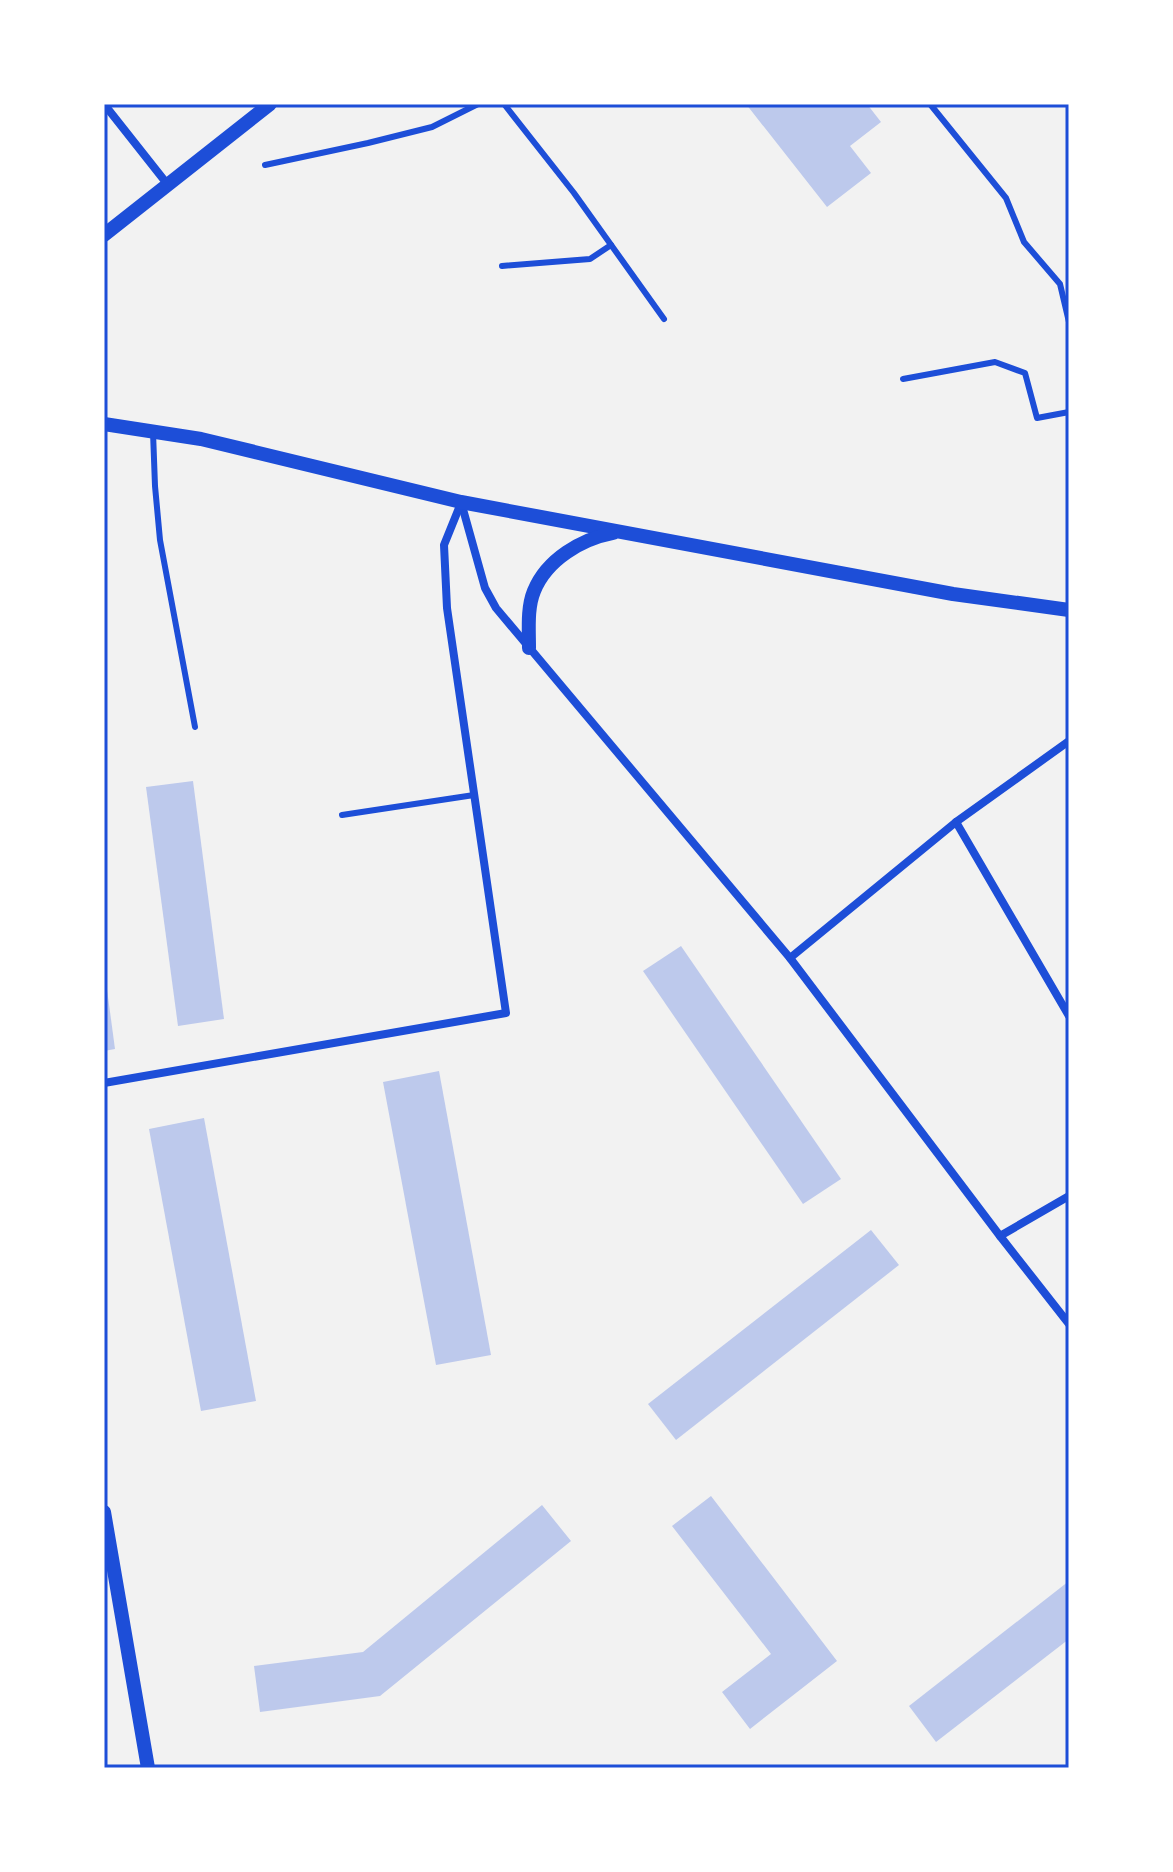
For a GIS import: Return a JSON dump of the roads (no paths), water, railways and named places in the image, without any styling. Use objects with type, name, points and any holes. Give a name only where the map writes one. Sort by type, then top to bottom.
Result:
[{"type":"street","points":[[104,104],[168,185]]},
{"type":"street","points":[[104,235],[270,104]]},
{"type":"street","points":[[104,424],[201,439],[461,502],[953,594],[1069,610]]},
{"type":"street","points":[[461,502],[485,588],[496,608],[790,958],[1069,1324]]},
{"type":"street","points":[[104,1083],[506,1013],[447,608],[444,545],[461,502]]},
{"type":"street","points":[[529,648],[530,606],[535,589],[545,573],[579,543],[620,532]]},
{"type":"street","points":[[790,958],[956,822],[1069,741]]},
{"type":"street","points":[[956,822],[1069,1016]]},
{"type":"street","points":[[1000,1236],[1069,1196]]},
{"type":"street","points":[[104,1512],[148,1768]]},
{"type":"lane","points":[[265,165],[432,127],[478,104]]},
{"type":"lane","points":[[504,104],[574,193],[664,319]]},
{"type":"lane","points":[[930,104],[1006,198],[1024,242],[1066,295],[1069,322]]},
{"type":"lane","points":[[502,266],[590,259],[611,245]]},
{"type":"lane","points":[[903,379],[995,362],[1025,373],[1037,418],[1069,412]]},
{"type":"lane","points":[[153,432],[160,540],[195,727]]},
{"type":"lane","points":[[342,815],[474,795]]}]
